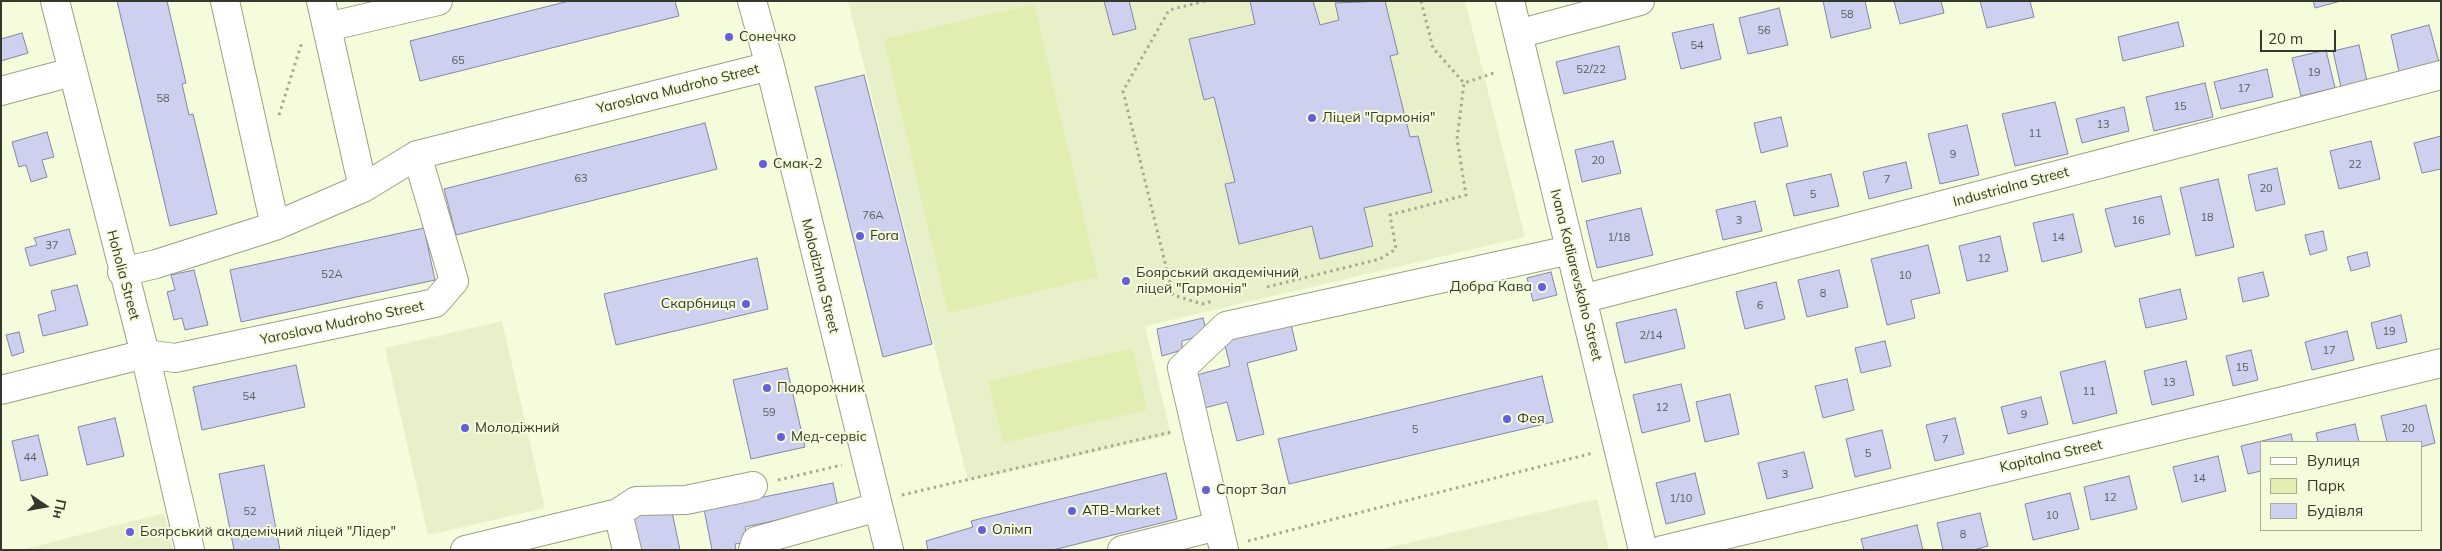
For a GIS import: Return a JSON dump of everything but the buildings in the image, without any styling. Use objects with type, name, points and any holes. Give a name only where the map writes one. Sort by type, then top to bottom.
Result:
[{"type":"street","name":"Hoholia Street","points":[[55,1],[122,272],[145,354],[190,550]]},
{"type":"street","points":[[225,1],[275,226]]},
{"type":"street","points":[[320,1],[315,33],[363,188]]},
{"type":"street","points":[[315,33],[438,1]]},
{"type":"street","name":"Molodizhna Street","points":[[752,1],[887,502],[889,550]]},
{"type":"street","name":"Ivana Kotliarevskoho Street","points":[[1510,1],[1643,550]]},
{"type":"street","points":[[1518,34],[1640,1]]},
{"type":"street","name":"Yaroslava Mudroho Street","points":[[1,390],[145,354],[175,358],[435,303],[454,281],[417,156],[770,66]]},
{"type":"street","points":[[1,91],[72,72]]},
{"type":"street","name":"Industrialna Street","points":[[1582,299],[2441,75]]},
{"type":"street","points":[[122,272],[156,264],[275,226],[363,188],[417,156]]},
{"type":"street","points":[[1122,550],[1222,541],[1182,368],[1226,326],[1570,250]]},
{"type":"street","name":"Kapitalna Street","points":[[1662,550],[2441,363]]},
{"type":"street","points":[[465,550],[618,513],[636,502],[686,500],[753,486]]},
{"type":"street","points":[[753,550],[756,541],[887,502]]},
{"type":"street","points":[[618,513],[627,550]]},
{"type":"path","points":[[1205,1],[1169,10],[1123,91],[1173,295],[1202,304],[1221,299]]},
{"type":"path","points":[[1258,290],[1380,259],[1396,248],[1390,215],[1466,195],[1457,139],[1464,83],[1433,48],[1421,1]]},
{"type":"path","points":[[277,122],[315,33]]},
{"type":"path","points":[[1464,83],[1494,73]]},
{"type":"path","points":[[887,502],[1196,426]]},
{"type":"path","points":[[1222,541],[1618,446]]},
{"type":"path","points":[[753,486],[847,464]]},
{"type":"shaded area","name":"Боярський академічний ліцей \"Гармонія\"","points":[[848,1],[1465,1],[1525,237],[1145,326],[1171,435],[968,481]]},
{"type":"shaded area","name":"Молодіжний","points":[[502,321],[545,508],[428,535],[385,348]]},
{"type":"shaded area","points":[[1597,499],[1609,550],[1378,550]]},
{"type":"shaded area","name":"Боярський академічний ліцей \"Лідер\"","points":[[164,513],[173,550],[21,550]]},
{"type":"green space","points":[[1034,4],[1098,277],[948,313],[884,39]]},
{"type":"green space","points":[[1133,348],[1147,410],[1003,443],[988,381]]},
{"type":"place","name":"Сонечко","points":[[729,37]]},
{"type":"place","name":"Ліцей \"Гармонія\"","points":[[1312,118]]},
{"type":"place","name":"Смак-2","points":[[763,164]]},
{"type":"place","name":"Fora","points":[[860,236]]},
{"type":"place","name":"Боярський академічний ліцей \"Гармонія\"","points":[[1126,281]]},
{"type":"place","name":"Добра Кава","points":[[1542,287]]},
{"type":"place","name":"Скарбниця","points":[[746,304]]},
{"type":"place","name":"Подорожник","points":[[767,388]]},
{"type":"place","name":"Фея","points":[[1507,419]]},
{"type":"place","name":"Молодіжний","points":[[465,428]]},
{"type":"place","name":"Мед-сервіс","points":[[781,437]]},
{"type":"place","name":"Спорт Зал","points":[[1206,490]]},
{"type":"place","name":"ATB-Market","points":[[1072,511]]},
{"type":"place","name":"Олімп","points":[[982,530]]},
{"type":"place","name":"Боярський академічний ліцей \"Лідер\"","points":[[130,532]]}]
